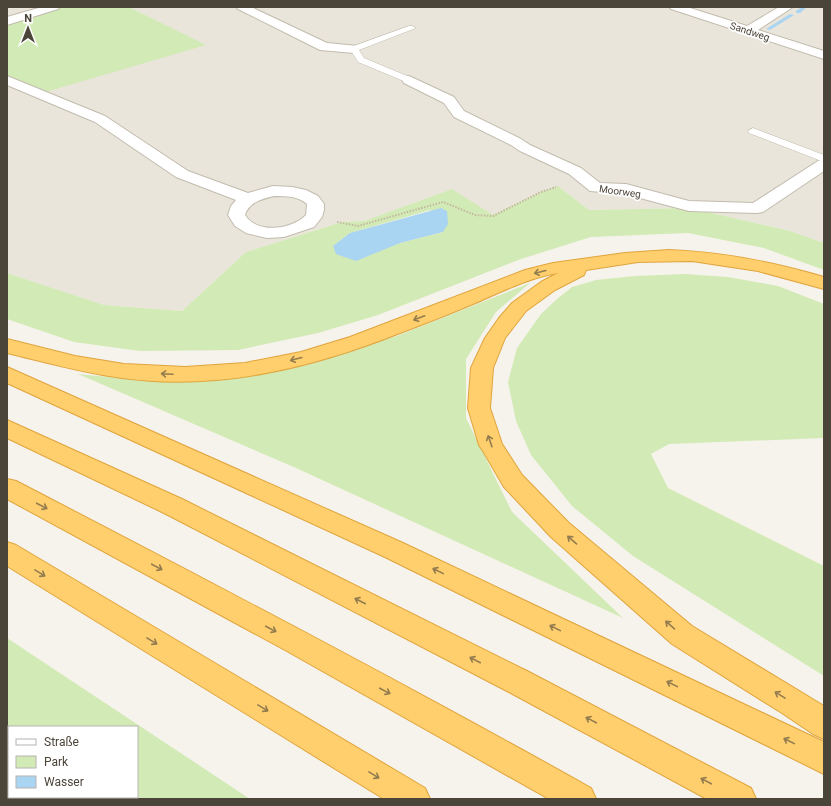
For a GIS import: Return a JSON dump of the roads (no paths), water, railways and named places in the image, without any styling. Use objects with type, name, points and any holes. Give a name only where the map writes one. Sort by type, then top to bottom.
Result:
[{"type":"highway","points":[[7,346],[86,366],[134,372],[173,374],[215,373],[246,370],[278,364],[352,344],[540,271],[592,263],[644,256],[697,256],[756,264],[824,283]]},
{"type":"highway","points":[[592,263],[548,286],[519,307],[494,338],[482,368],[480,408],[491,445],[513,480],[560,530],[682,635],[793,703],[824,724]]},
{"type":"highway","points":[[7,374],[394,550],[824,758]]},
{"type":"highway","points":[[7,428],[173,506],[518,681],[740,799]]},
{"type":"highway","points":[[7,488],[126,550],[434,717],[580,799]]},
{"type":"highway","points":[[7,553],[414,799]]},
{"type":"street","points":[[7,21],[54,7]]},
{"type":"street","points":[[242,7],[324,47],[354,49]]},
{"type":"street","name":"Sandweg","points":[[675,7],[824,55]]},
{"type":"street","points":[[749,30],[787,7]]},
{"type":"street","points":[[7,80],[100,119],[182,174],[248,199],[260,194],[274,191],[288,191],[300,194],[310,198],[315,204],[316,211],[313,218],[307,224],[297,229],[272,233],[259,232],[249,229],[241,224],[237,218],[237,211],[248,199]]},
{"type":"street","name":"Moorweg","points":[[409,80],[449,100],[459,114],[516,142],[525,148],[575,171],[596,188],[626,189],[689,206],[757,208],[824,164]]},
{"type":"lane","points":[[409,80],[361,60],[354,49],[412,28]]},
{"type":"lane","points":[[753,131],[824,159]]},
{"type":"water","points":[[441,208],[447,211],[448,224],[443,232],[400,243],[356,261],[336,254],[333,246],[350,233]]},
{"type":"waterway","points":[[798,12],[805,7]]},
{"type":"waterway","points":[[768,29],[792,15]]}]
